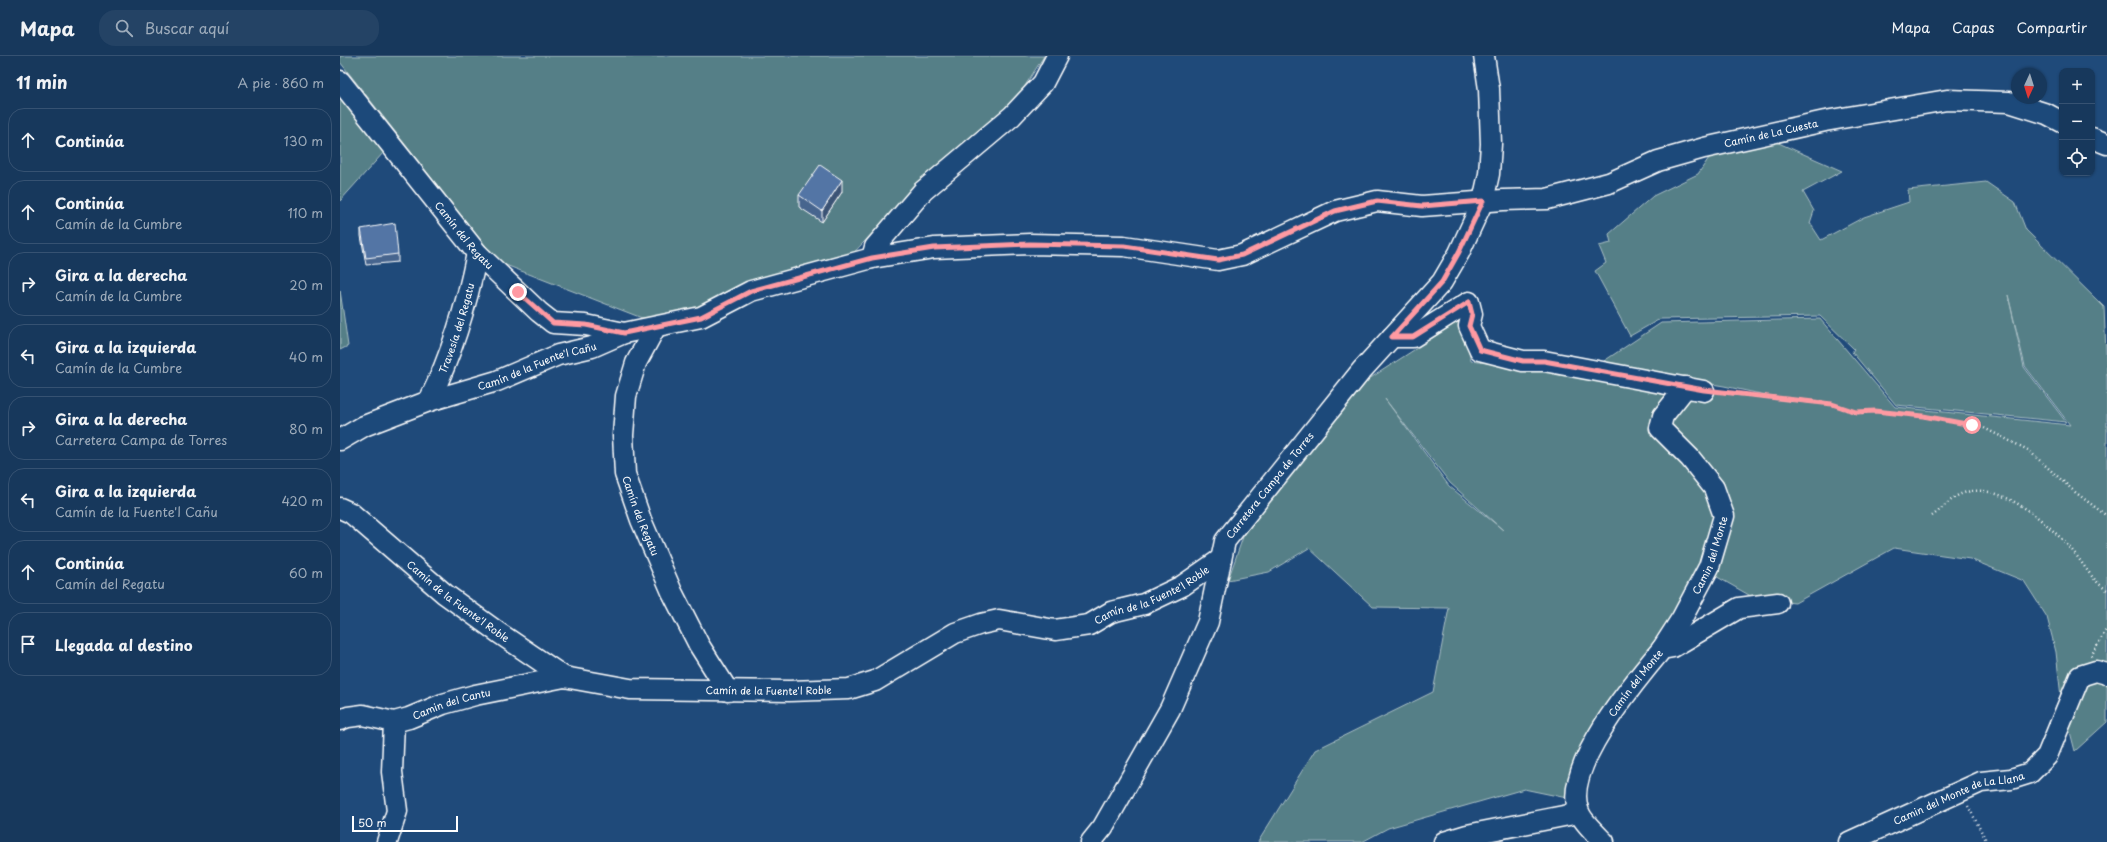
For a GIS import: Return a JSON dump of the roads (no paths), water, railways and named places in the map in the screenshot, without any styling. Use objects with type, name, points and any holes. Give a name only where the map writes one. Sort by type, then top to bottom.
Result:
[{"type":"street","points":[[872,258],[875,247],[923,191],[1012,116],[1043,84],[1057,56]]},
{"type":"street","name":"Carretera Campa de Torres","points":[[1091,842],[1103,827],[1170,709],[1208,622],[1225,541],[1362,370],[1442,282],[1459,252],[1483,201],[1489,174],[1491,144],[1489,89],[1484,56]]},
{"type":"street","name":"Camín del Regatu","points":[[340,81],[477,253],[539,312],[553,323],[586,325],[624,333]]},
{"type":"street","name":"Camín de La Cuesta","points":[[1483,201],[1547,200],[1609,184],[1658,161],[1704,148],[1825,121],[1947,100],[2009,102],[2047,114],[2059,120]]},
{"type":"street","points":[[2095,139],[2107,144]]},
{"type":"street","name":"Camín de la Fuente'l Cañu","points":[[340,440],[364,426],[429,401],[497,381],[558,356],[592,347],[624,333],[655,328],[701,317],[751,291],[872,258],[934,248],[1030,244],[1124,246],[1218,260],[1242,255],[1335,211],[1377,201],[1422,206],[1483,201]]},
{"type":"street","name":"Travesía del Regatu","points":[[429,401],[438,382],[468,299],[477,253]]},
{"type":"street","name":"Camin del Monte","points":[[1392,337],[1413,337],[1469,302],[1472,314],[1469,326],[1480,350],[1523,361],[1544,361],[1695,389],[1663,416],[1660,428],[1690,458],[1714,488],[1724,516],[1709,567],[1696,595],[1662,649]]},
{"type":"street","name":"Camín del Regatu","points":[[655,328],[636,363],[626,396],[623,435],[625,474],[641,520],[672,592],[699,646],[728,691]]},
{"type":"street","name":"Camín de la Fuente'l Roble","points":[[340,508],[352,513],[445,594],[564,677],[630,689],[728,691],[849,689],[875,681],[955,633],[999,620],[1055,630],[1089,625],[1111,612],[1144,604],[1182,586],[1221,559]]},
{"type":"street","name":"Camín del Monte","points":[[1579,813],[1575,797],[1583,769],[1595,739],[1662,649],[1673,647],[1739,608],[1778,603]]},
{"type":"street","name":"Camin del Monte de La Llana","points":[[1848,842],[1981,782],[2011,779],[2030,773],[2047,756],[2080,676],[2096,670],[2107,674]]},
{"type":"street","name":"Camin del Cantu","points":[[340,720],[348,716],[363,715],[394,722],[409,718],[443,704],[475,695],[564,677]]},
{"type":"street","points":[[387,842],[397,811],[392,772],[394,722]]},
{"type":"street","points":[[1444,842],[1467,835],[1510,834],[1579,813],[1604,842]]}]
